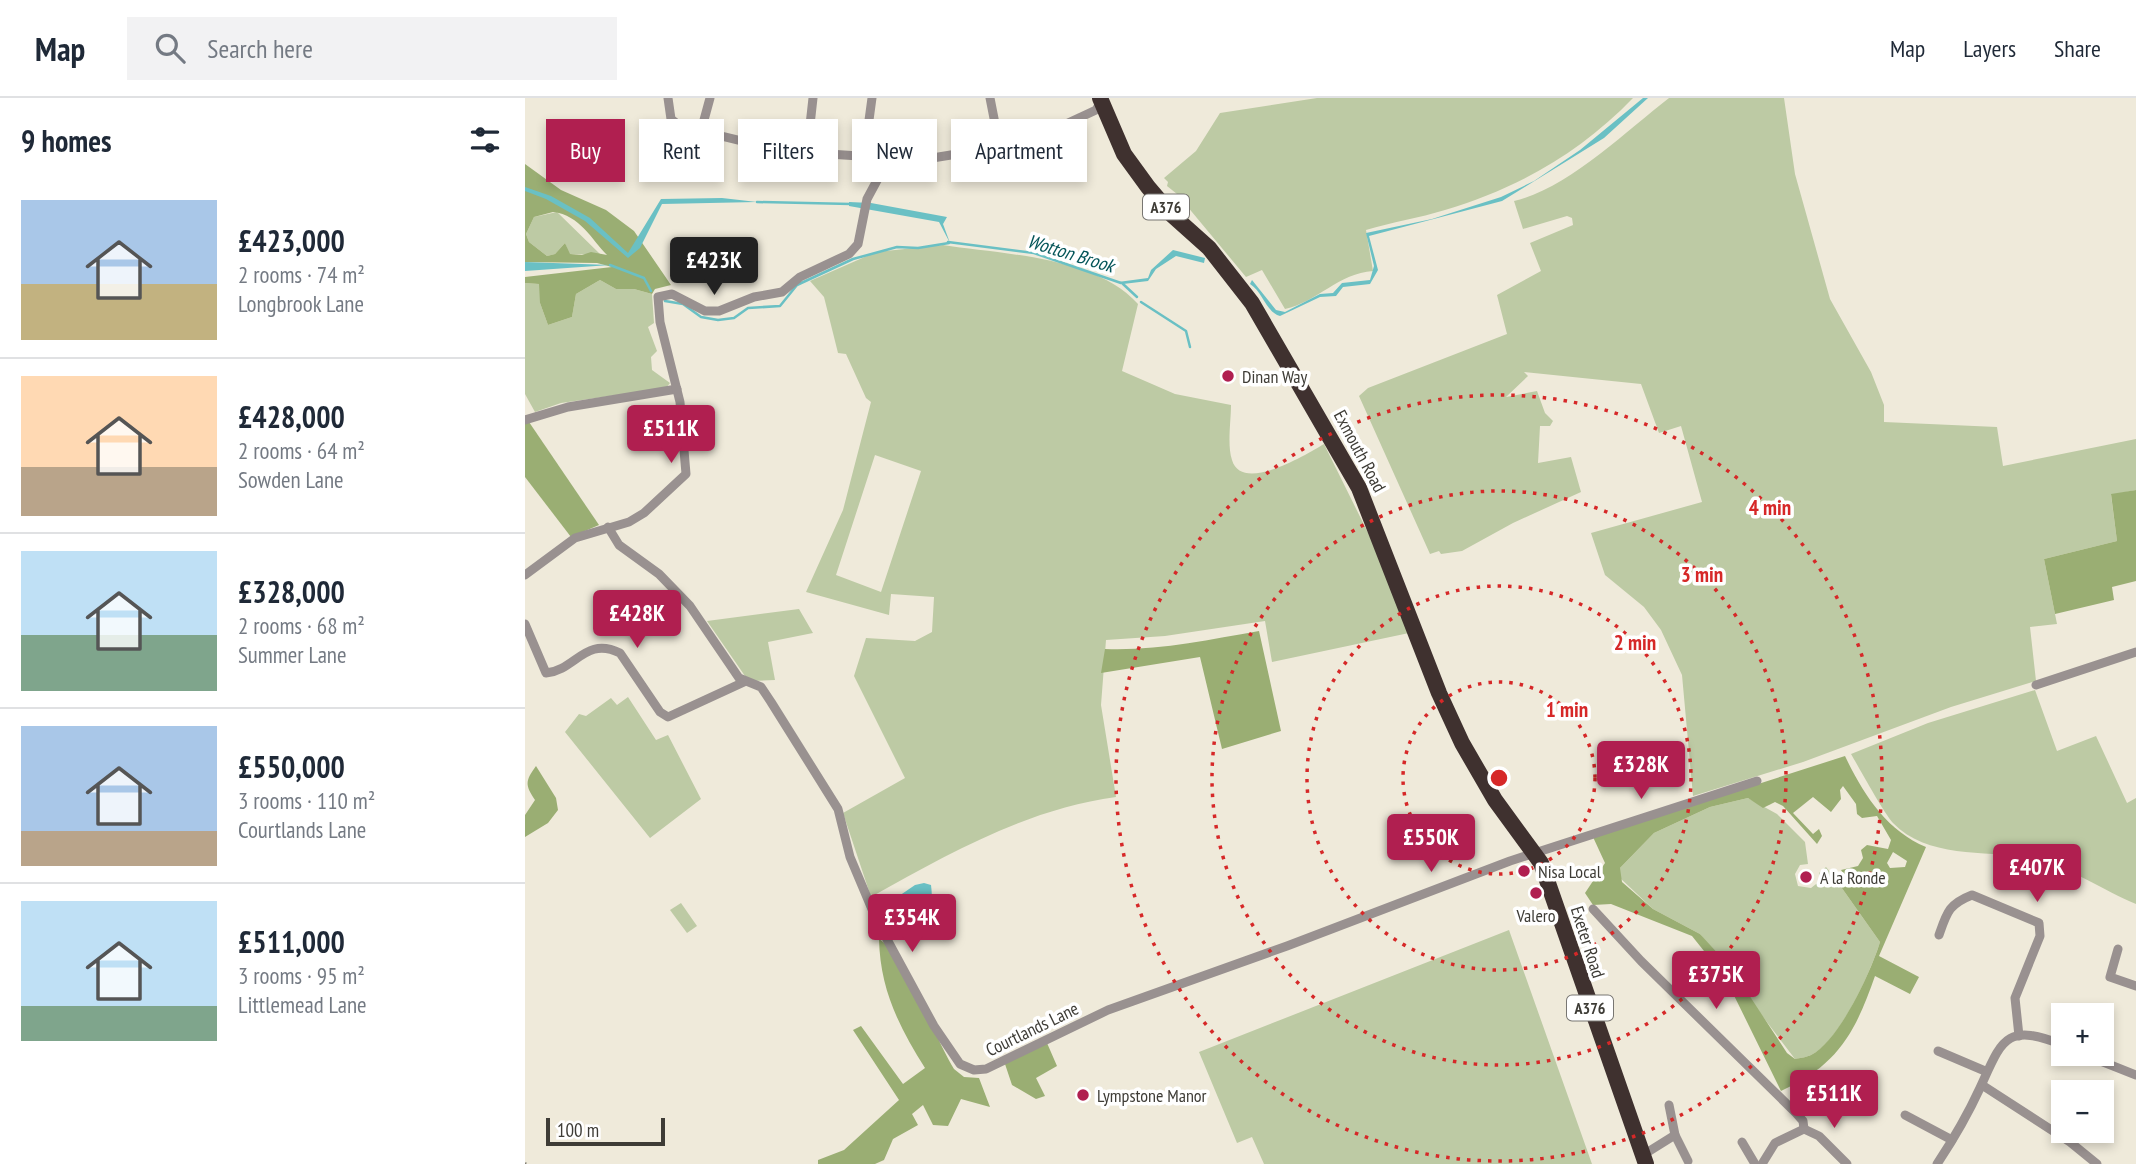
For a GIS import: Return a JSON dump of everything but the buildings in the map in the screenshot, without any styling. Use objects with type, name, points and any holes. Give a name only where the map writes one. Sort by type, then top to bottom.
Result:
[{"type":"highway","name":"Exmouth Road","points":[[1101,99],[1124,154],[1164,205],[1209,248],[1252,303],[1337,446],[1375,524],[1439,693],[1462,743],[1495,800],[1534,853]]},
{"type":"highway","name":"Exeter Road","points":[[1534,853],[1545,873],[1644,1159]]},
{"type":"street","points":[[668,98],[671,119]]},
{"type":"street","points":[[704,119],[710,98]]},
{"type":"street","points":[[811,119],[813,98]]},
{"type":"street","points":[[869,119],[872,98]]},
{"type":"street","points":[[990,98],[994,119]]},
{"type":"street","points":[[1080,119],[1097,110],[1101,99]]},
{"type":"street","points":[[525,575],[575,538],[629,522],[644,513],[687,474],[677,389],[657,307],[660,295],[680,296],[711,313],[754,297],[782,292],[800,277],[854,249],[860,239],[863,211],[876,182]]},
{"type":"street","points":[[525,420],[568,407],[677,389]]},
{"type":"street","name":"Courtlands Lane","points":[[608,527],[619,545],[659,574],[690,606],[744,682],[761,687],[838,809],[850,857],[875,925],[934,1026],[960,1064],[974,1070],[986,1069],[1108,1010],[1534,853],[1757,781]]},
{"type":"street","points":[[525,624],[546,673],[589,650],[610,648],[620,653],[660,712],[668,717],[744,682]]},
{"type":"street","points":[[2036,685],[2136,652]]},
{"type":"street","points":[[1940,935],[1955,901],[1972,895],[2039,923],[2040,936],[2015,998],[2019,1036]]},
{"type":"street","points":[[1593,909],[1641,961],[1796,1113],[1803,1121],[1804,1129]]},
{"type":"street","points":[[2118,949],[2110,977],[2136,986]]},
{"type":"street","points":[[1937,1164],[1982,1086],[1985,1072],[2004,1041],[2019,1036],[2041,1036],[2051,1040]]},
{"type":"street","points":[[1938,1051],[1985,1072]]},
{"type":"street","points":[[2113,1066],[2136,1075]]},
{"type":"street","points":[[1982,1086],[2070,1142],[2097,1164]]},
{"type":"street","points":[[1669,1105],[1675,1135],[1688,1161]]},
{"type":"street","points":[[1905,1115],[1952,1140]]},
{"type":"street","points":[[1762,1164],[1775,1143],[1804,1129]]},
{"type":"street","points":[[1804,1129],[1819,1136],[1847,1164]]},
{"type":"street","points":[[1644,1159],[1675,1135]]},
{"type":"street","points":[[1742,1142],[1755,1164]]},
{"type":"green space","points":[[1317,98],[1633,98],[1592,136],[1523,179],[1445,210],[1366,230],[1373,271],[1349,277],[1285,309],[1262,270],[1246,277],[1177,194],[1167,186],[1168,182],[1164,178],[1196,151],[1220,113]]},
{"type":"green space","points":[[1669,98],[1784,98],[1795,174],[1830,299],[1871,372],[1884,405],[1884,422],[1997,427],[2003,466],[2136,439],[2136,490],[2111,495],[2117,541],[2044,559],[2057,624],[2030,627],[2036,681],[1951,707],[1803,762],[1693,796],[1682,675],[1661,630],[1644,607],[1605,575],[1591,533],[1702,502],[1681,426],[1659,433],[1641,384],[1524,372],[1528,376],[1506,397],[1537,391],[1545,413],[1553,421],[1550,426],[1540,426],[1538,463],[1571,457],[1581,492],[1513,523],[1462,551],[1441,554],[1439,551],[1430,554],[1359,396],[1368,388],[1507,334],[1497,295],[1541,271],[1530,243],[1573,225],[1572,218],[1567,216],[1523,229],[1514,201],[1534,195],[1575,172]]},
{"type":"green space","points":[[525,164],[546,179],[546,182],[606,210],[634,231],[671,285],[655,289],[652,294],[634,289],[616,289],[600,280],[576,294],[572,317],[548,325],[540,303],[539,284],[525,283],[525,277],[612,267],[597,263],[525,262]],"holes":[[[553,212],[571,218],[585,229],[607,255],[591,252],[582,255],[570,254],[565,243],[555,254],[547,256],[529,242],[526,234],[534,217]]]},
{"type":"green space","points":[[557,212],[601,255],[569,254],[565,243],[555,254],[547,256],[529,242],[526,234],[534,217]]},
{"type":"green space","points":[[943,245],[1018,255],[1072,267],[1120,288],[1138,304],[1122,371],[1175,394],[1231,405],[1230,447],[1232,460],[1238,469],[1248,473],[1261,473],[1304,456],[1324,444],[1378,553],[1409,633],[1272,662],[1265,621],[1165,636],[1106,640],[1101,705],[1116,797],[1051,812],[989,835],[871,897],[843,813],[905,778],[854,676],[866,638],[915,641],[932,632],[934,597],[891,594],[889,615],[806,592],[843,510],[871,402],[866,398],[846,354],[838,353],[824,297],[810,281],[876,252]],"holes":[[[875,455],[921,471],[881,592],[836,575]]]},
{"type":"green space","points":[[600,280],[616,289],[634,289],[652,294],[654,323],[648,327],[657,351],[651,357],[652,370],[670,383],[666,388],[561,403],[535,412],[525,394],[525,283],[540,284],[540,303],[548,325],[572,317],[576,294]]},
{"type":"green space","points":[[529,422],[599,525],[571,537],[525,477],[525,424]]},
{"type":"green space","points":[[2136,490],[2136,581],[2112,587],[2114,600],[2055,614],[2044,559],[2117,541],[2111,494]]},
{"type":"green space","points":[[799,609],[813,633],[768,642],[775,680],[753,681],[745,676],[707,621]]},
{"type":"green space","points":[[1259,631],[1281,731],[1222,749],[1200,657],[1101,673],[1105,649],[1163,647]]},
{"type":"green space","points":[[2035,690],[2057,751],[2096,736],[2127,803],[2136,798],[2136,904],[2067,870],[2040,860],[1957,851],[1922,842],[1907,834],[1888,817],[1851,754],[1928,723]]},
{"type":"green space","points":[[628,697],[656,740],[668,735],[701,799],[650,838],[565,732],[579,714],[586,716],[611,698],[617,705]]},
{"type":"green space","points":[[1845,756],[1878,810],[1899,831],[1926,847],[1879,956],[1919,977],[1910,994],[1875,976],[1860,1014],[1842,1045],[1817,1070],[1781,1091],[1719,965],[1716,966],[1692,936],[1611,904],[1593,905],[1585,893],[1605,863],[1593,837]],"holes":[[[1843,786],[1856,804],[1857,814],[1862,818],[1877,816],[1891,840],[1888,849],[1867,845],[1861,850],[1863,858],[1858,866],[1841,870],[1843,873],[1836,879],[1836,885],[1839,884],[1880,942],[1862,987],[1843,1021],[1822,1047],[1811,1055],[1795,1059],[1787,1053],[1732,969],[1700,934],[1653,909],[1622,882],[1620,868],[1654,833],[1710,807],[1748,798],[1763,808],[1775,802],[1783,806],[1817,844],[1822,836],[1819,829],[1813,834],[1793,813],[1813,797],[1831,812],[1841,799],[1840,790]],[[1893,852],[1907,861],[1905,867],[1890,868],[1887,863]]]},
{"type":"green space","points":[[536,766],[556,798],[558,810],[548,823],[525,837],[525,815],[535,800],[528,783]]},
{"type":"green space","points":[[1748,798],[1777,814],[1805,842],[1808,864],[1800,865],[1795,874],[1798,886],[1811,888],[1820,881],[1819,873],[1826,867],[1880,942],[1862,987],[1833,1036],[1811,1055],[1795,1059],[1700,934],[1653,909],[1619,877],[1620,868],[1654,833],[1710,807]]},
{"type":"green space","points":[[681,903],[697,926],[687,933],[670,910]]},
{"type":"green space","points":[[1509,930],[1592,1164],[1264,1164],[1252,1137],[1237,1143],[1199,1052]]},
{"type":"green space","points":[[879,939],[898,960],[954,1069],[964,1077],[979,1078],[990,1107],[961,1099],[948,1126],[933,1125],[923,1105],[912,1114],[918,1125],[893,1139],[884,1160],[875,1164],[818,1164],[818,1160],[844,1150],[899,1100],[853,1030],[861,1026],[903,1084],[925,1068],[907,1038],[887,991]]},
{"type":"green space","points":[[1047,1043],[1057,1066],[1036,1078],[1045,1096],[1036,1099],[1012,1085],[1005,1064]]},
{"type":"water","points":[[1643,98],[1648,98],[1604,138],[1502,201],[1369,236],[1378,270],[1370,284],[1343,287],[1336,296],[1320,297],[1280,316],[1271,310],[1250,284],[1252,280],[1276,310],[1285,312],[1320,294],[1333,293],[1342,283],[1370,280],[1374,266],[1366,233],[1432,219],[1501,197],[1534,181],[1580,150]]},
{"type":"water","points":[[525,187],[551,196],[590,218],[628,253],[661,199],[722,198],[757,202],[662,204],[640,248],[628,258],[585,221],[546,199],[525,191]]},
{"type":"water","points":[[849,202],[871,203],[947,217],[943,224],[950,243],[939,222],[849,206]]},
{"type":"water","points":[[1173,250],[1205,258],[1204,263],[1176,256],[1156,269],[1148,281],[1123,284],[1118,282],[1148,278],[1151,270]]},
{"type":"water","points":[[525,262],[610,265],[525,271]]},
{"type":"water","points":[[915,885],[931,885],[930,913],[923,929],[909,930],[900,920],[896,898]]},
{"type":"waterway","name":"Wotton Brook","points":[[757,202],[851,204]]},
{"type":"waterway","name":"Wotton Brook","points":[[948,242],[1034,253],[1121,283]]},
{"type":"waterway","points":[[665,301],[683,304],[701,317],[718,320],[734,318],[748,308],[780,306],[797,285],[853,259],[897,247],[918,248],[949,243]]},
{"type":"waterway","points":[[610,265],[644,278],[651,291]]},
{"type":"waterway","points":[[1123,284],[1137,297]]},
{"type":"waterway","points":[[1141,302],[1186,331],[1190,347]]},
{"type":"place","name":"Dinan Way","points":[[1228,376]]},
{"type":"place","name":"Nisa Local","points":[[1524,871]]},
{"type":"place","name":"A la Ronde","points":[[1806,877]]},
{"type":"place","name":"Valero","points":[[1536,893]]},
{"type":"place","name":"Lympstone Manor","points":[[1083,1095]]}]
